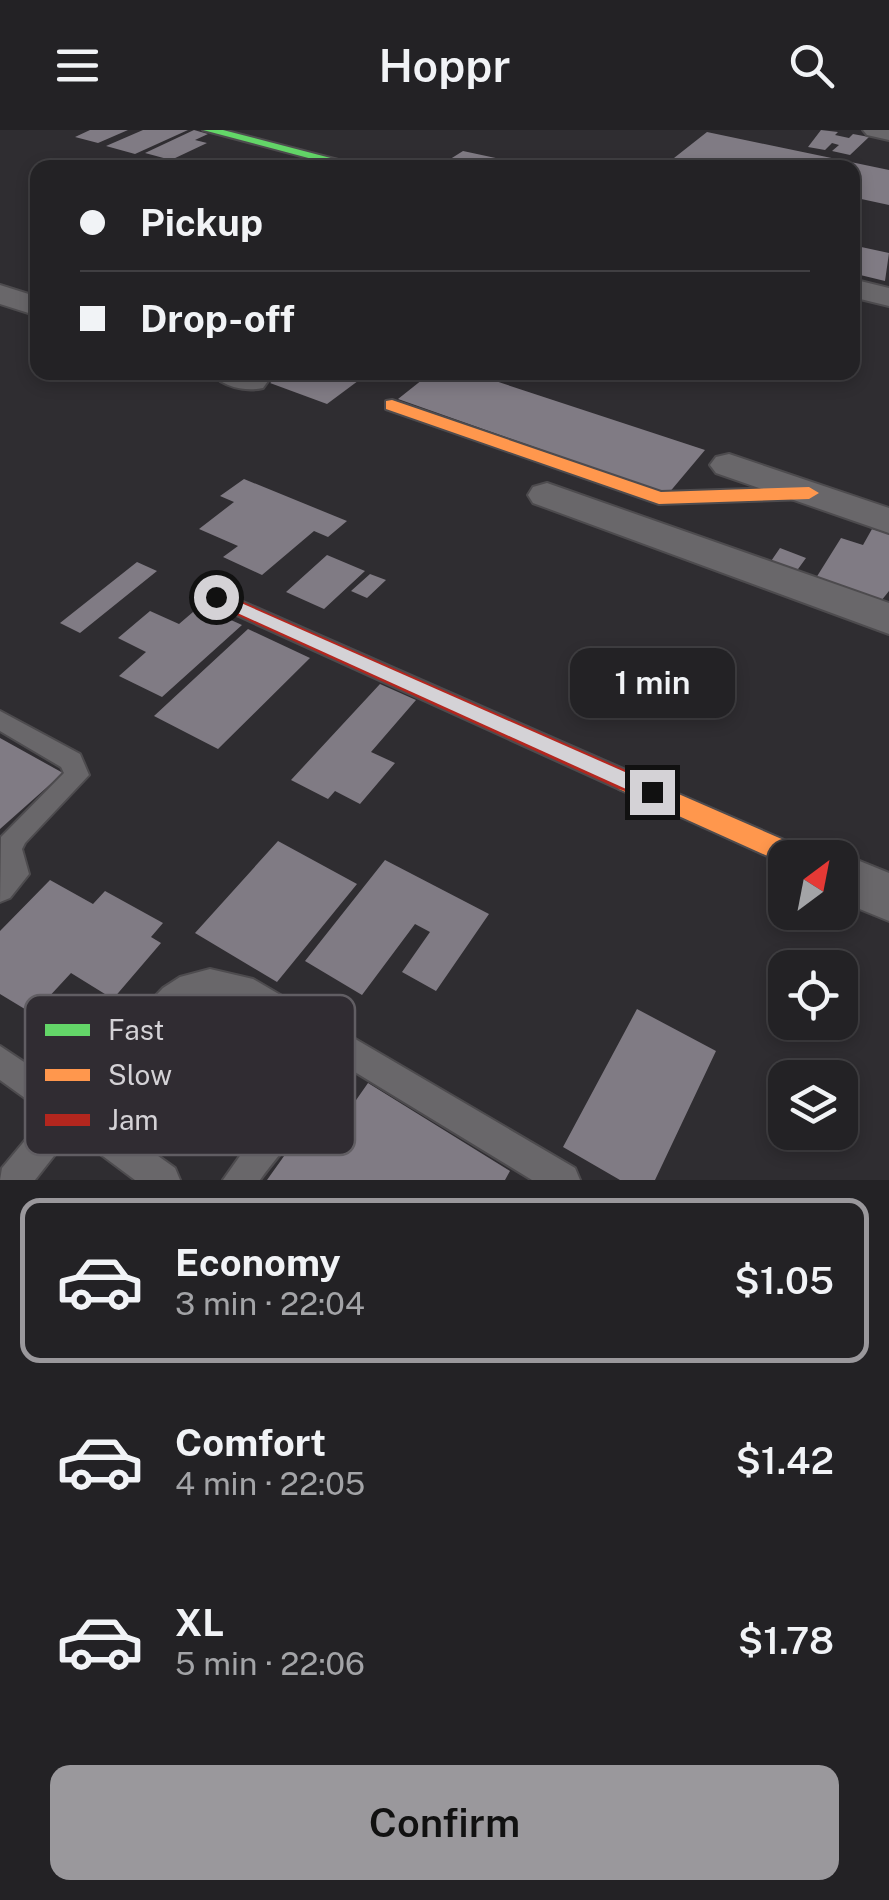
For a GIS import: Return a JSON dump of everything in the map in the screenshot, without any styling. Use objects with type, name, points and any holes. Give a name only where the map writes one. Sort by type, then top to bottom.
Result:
[{"type":"street","points":[[208,130],[330,160]]},
{"type":"street","points":[[875,130],[889,133]]},
{"type":"street","points":[[860,290],[889,297]]},
{"type":"street","points":[[0,294],[30,304]]},
{"type":"street","points":[[392,405],[659,498],[809,493]]},
{"type":"street","points":[[728,465],[889,521]]},
{"type":"street","points":[[547,494],[889,619]]},
{"type":"street","points":[[216,597],[768,845]]},
{"type":"street","points":[[858,884],[889,898]]},
{"type":"lane","points":[[0,720],[71,761],[77,774],[14,837],[10,850],[15,874],[0,890]]},
{"type":"lane","points":[[179,995],[192,985],[214,980],[254,995]]},
{"type":"lane","points":[[355,1056],[563,1180]]},
{"type":"lane","points":[[0,1061],[25,1080]]},
{"type":"lane","points":[[14,1180],[35,1155]]},
{"type":"lane","points":[[128,1155],[163,1180]]},
{"type":"lane","points":[[240,1180],[258,1155]]},
{"type":"building","points":[[90,130],[128,130],[98,143],[75,137]]},
{"type":"building","points":[[143,130],[188,130],[135,154],[106,146]]},
{"type":"building","points":[[194,130],[208,134],[195,140],[207,143],[171,160],[145,153]]},
{"type":"building","points":[[821,130],[849,138],[853,134],[869,137],[850,155],[832,151],[839,145],[832,143],[825,150],[808,147]]},
{"type":"building","points":[[707,132],[841,160],[683,160],[674,158]]},
{"type":"building","points":[[463,151],[505,160],[449,160]]},
{"type":"building","points":[[860,164],[889,170],[889,205],[860,199]]},
{"type":"building","points":[[860,247],[889,253],[885,281],[860,275]]},
{"type":"building","points":[[274,380],[359,380],[327,404],[270,383]]},
{"type":"building","points":[[422,380],[492,380],[705,450],[668,494],[398,399]]},
{"type":"building","points":[[244,479],[347,521],[328,537],[314,531],[262,575],[223,557],[238,546],[199,529],[234,502],[220,496]]},
{"type":"building","points":[[872,529],[889,534],[889,591],[881,601],[816,578],[841,538],[863,545]]},
{"type":"building","points":[[780,548],[806,558],[793,576],[767,567]]},
{"type":"building","points":[[327,555],[365,571],[324,609],[286,592]]},
{"type":"building","points":[[137,562],[157,571],[80,633],[60,623]]},
{"type":"building","points":[[370,574],[386,580],[367,598],[351,591]]},
{"type":"building","points":[[200,606],[242,625],[162,697],[119,676],[146,652],[118,638],[150,611],[179,624]]},
{"type":"building","points":[[248,629],[310,658],[218,749],[154,716]]},
{"type":"building","points":[[380,684],[416,700],[371,752],[395,763],[360,804],[335,791],[328,799],[291,780]]},
{"type":"building","points":[[0,738],[63,773],[0,829]]},
{"type":"building","points":[[278,841],[357,884],[277,982],[195,933]]},
{"type":"building","points":[[385,860],[489,914],[436,991],[402,972],[430,932],[415,924],[362,995],[305,961]]},
{"type":"building","points":[[50,880],[93,904],[105,891],[163,923],[151,937],[161,943],[116,995],[107,995],[71,973],[51,995],[25,995],[25,1009],[0,994],[0,931]]},
{"type":"building","points":[[637,1009],[716,1051],[655,1180],[620,1180],[563,1147]]},
{"type":"building","points":[[368,1083],[510,1171],[505,1180],[267,1180],[285,1155],[355,1155],[355,1102]]},
{"type":"traffic: fast","points":[[209,130],[331,160]]},
{"type":"traffic: slow","points":[[392,405],[659,498],[809,493]]},
{"type":"traffic: slow","points":[[628,782],[768,845]]},
{"type":"traffic: jam","points":[[216,597],[628,782]]},
{"type":"route","points":[[216,597],[652,792]]}]
